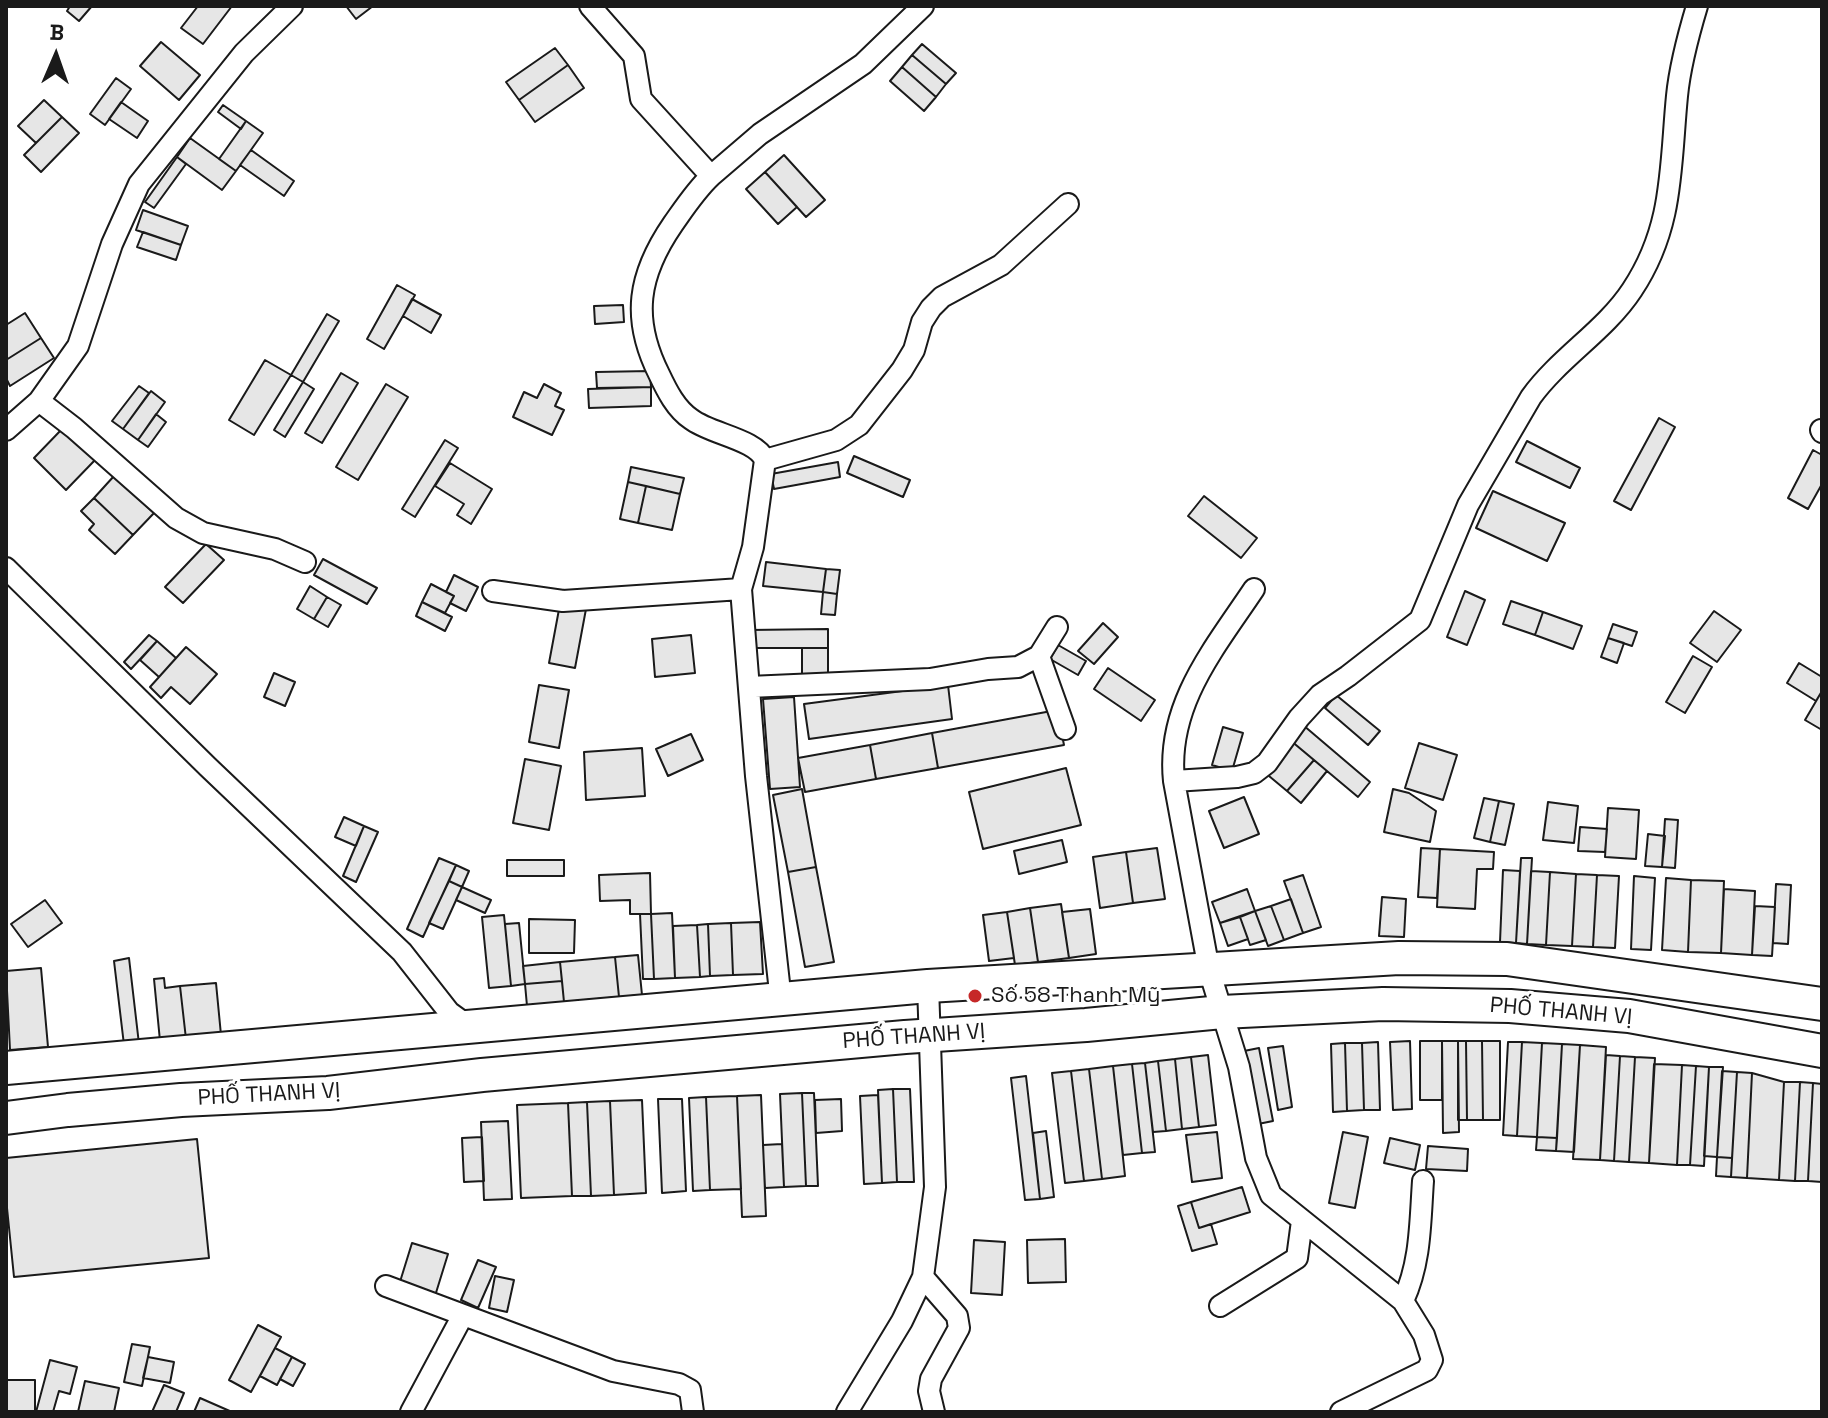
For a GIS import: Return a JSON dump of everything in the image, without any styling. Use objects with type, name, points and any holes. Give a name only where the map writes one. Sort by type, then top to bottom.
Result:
[{"type":"main road","name":"PHỐ THANH VỊ","points":[[6,1068],[928,986],[1399,958],[1507,959],[1822,1004]]},
{"type":"main road","name":"PHỐ THANH VỊ","points":[[6,1118],[153,1103],[328,1093],[482,1075],[930,1035],[1222,1012],[1383,1004],[1510,1006],[1629,1016],[1822,1051]]},
{"type":"street","points":[[6,430],[39,401],[78,346],[112,244],[139,184],[244,53],[292,6]]},
{"type":"street","points":[[590,6],[634,56],[641,99],[711,176]]},
{"type":"street","points":[[781,1001],[756,776],[741,589],[753,547],[765,460],[757,448],[707,429],[689,418],[665,387],[644,338],[641,304],[651,262],[697,190],[760,134],[863,64],[923,6]]},
{"type":"street","points":[[1174,781],[1254,773],[1267,763],[1299,718],[1320,695],[1420,620],[1468,505],[1531,397],[1543,380],[1617,312],[1634,288],[1656,245],[1666,215],[1671,185],[1682,58],[1697,6]]},
{"type":"street","points":[[765,460],[836,440],[859,425],[902,370],[931,308],[942,297],[1001,265],[1068,204]]},
{"type":"street","points":[[39,401],[176,518],[203,533],[275,549],[305,562]]},
{"type":"street","points":[[6,568],[402,952],[449,1012],[467,1025]]},
{"type":"street","points":[[493,591],[563,601],[741,589]]},
{"type":"street","points":[[1254,589],[1195,677],[1174,733],[1171,755],[1209,970],[1239,1067],[1256,1158],[1271,1195],[1403,1301],[1424,1335],[1432,1360],[1427,1370],[1341,1412]]},
{"type":"street","points":[[749,687],[930,679],[1018,667],[1039,656],[1057,627]]},
{"type":"street","points":[[1039,656],[1065,729]]},
{"type":"street","points":[[847,1412],[902,1321],[923,1277],[935,1187],[928,986]]},
{"type":"street","points":[[1403,1301],[1414,1278],[1418,1257],[1423,1181]]},
{"type":"street","points":[[1220,1306],[1297,1258],[1302,1221]]},
{"type":"street","points":[[923,1277],[957,1316],[959,1328],[931,1379],[929,1391],[934,1412]]},
{"type":"street","points":[[386,1286],[613,1371],[679,1384],[690,1390],[693,1412]]},
{"type":"street","points":[[411,1412],[463,1315]]},
{"type":"building","points":[[70,6],[92,6],[79,21],[67,11]]},
{"type":"building","points":[[198,6],[232,6],[203,44],[181,28]]},
{"type":"building","points":[[346,6],[373,6],[356,19]]},
{"type":"building","points":[[161,42],[200,75],[179,100],[140,66]]},
{"type":"building","points":[[922,44],[956,73],[946,84],[912,55]]},
{"type":"building","points":[[555,48],[568,65],[519,100],[506,82]]},
{"type":"building","points":[[912,55],[946,84],[936,97],[902,67]]},
{"type":"building","points":[[568,65],[584,88],[535,122],[519,100]]},
{"type":"building","points":[[902,67],[936,97],[924,111],[890,81]]},
{"type":"building","points":[[116,78],[131,89],[105,125],[90,114]]},
{"type":"building","points":[[44,100],[62,117],[36,143],[18,126]]},
{"type":"building","points":[[121,102],[148,121],[137,138],[109,119]]},
{"type":"building","points":[[223,105],[246,121],[241,129],[218,112]]},
{"type":"building","points":[[62,117],[79,133],[41,172],[24,155]]},
{"type":"building","points":[[246,121],[263,133],[236,171],[219,159]]},
{"type":"building","points":[[190,138],[236,171],[222,190],[177,157]]},
{"type":"building","points":[[251,150],[294,181],[284,196],[240,165]]},
{"type":"building","points":[[784,155],[825,200],[806,217],[765,172]]},
{"type":"building","points":[[177,157],[186,164],[154,208],[145,202]]},
{"type":"building","points":[[765,172],[797,207],[778,224],[746,189]]},
{"type":"building","points":[[143,210],[188,226],[181,245],[136,230]]},
{"type":"building","points":[[143,232],[181,245],[176,260],[137,247]]},
{"type":"building","points":[[397,285],[415,295],[384,349],[367,339]]},
{"type":"building","points":[[412,299],[441,315],[431,333],[403,316]]},
{"type":"building","points":[[623,305],[624,322],[595,324],[594,306]]},
{"type":"building","points":[[25,313],[41,338],[6,360],[6,325]]},
{"type":"building","points":[[327,314],[339,321],[303,382],[291,375]]},
{"type":"building","points":[[41,338],[54,358],[10,386],[6,378],[6,360]]},
{"type":"building","points":[[265,360],[291,375],[254,435],[229,420]]},
{"type":"building","points":[[650,371],[651,387],[597,388],[596,372]]},
{"type":"building","points":[[341,373],[358,383],[322,443],[305,433]]},
{"type":"building","points":[[303,382],[314,389],[285,437],[274,430]]},
{"type":"building","points":[[386,384],[408,397],[358,480],[336,467]]},
{"type":"building","points":[[544,384],[561,393],[555,406],[564,410],[552,435],[513,417],[524,392],[537,398]]},
{"type":"building","points":[[139,386],[149,393],[123,429],[112,421]]},
{"type":"building","points":[[651,387],[651,406],[589,408],[588,389]]},
{"type":"building","points":[[151,391],[165,402],[138,440],[123,429]]},
{"type":"building","points":[[156,414],[166,422],[148,447],[138,440]]},
{"type":"building","points":[[1659,418],[1675,427],[1631,510],[1614,501]]},
{"type":"building","points":[[62,429],[95,460],[66,490],[34,458]]},
{"type":"building","points":[[445,440],[458,448],[415,517],[402,509]]},
{"type":"building","points":[[1527,441],[1580,468],[1570,488],[1516,462]]},
{"type":"building","points":[[1813,450],[1822,455],[1822,484],[1808,509],[1788,498]]},
{"type":"building","points":[[854,456],[910,480],[903,497],[847,473]]},
{"type":"building","points":[[838,462],[840,477],[774,489],[771,474]]},
{"type":"building","points":[[450,463],[492,489],[471,524],[457,515],[464,504],[435,486]]},
{"type":"building","points":[[631,467],[684,478],[680,494],[628,482]]},
{"type":"building","points":[[114,476],[154,513],[133,535],[94,498]]},
{"type":"building","points":[[628,482],[646,486],[638,523],[620,519]]},
{"type":"building","points":[[646,486],[680,494],[672,530],[638,523]]},
{"type":"building","points":[[1493,491],[1565,523],[1547,561],[1476,528]]},
{"type":"building","points":[[1204,496],[1257,538],[1241,558],[1188,516]]},
{"type":"building","points":[[94,498],[133,535],[115,554],[89,530],[94,524],[81,511]]},
{"type":"building","points":[[206,544],[224,560],[183,603],[165,587]]},
{"type":"building","points":[[323,559],[377,588],[367,604],[314,575]]},
{"type":"building","points":[[766,562],[826,569],[823,592],[763,586]]},
{"type":"building","points":[[826,569],[840,570],[837,594],[823,592]]},
{"type":"building","points":[[454,575],[478,587],[466,611],[450,603],[454,596],[446,592]]},
{"type":"building","points":[[431,584],[454,596],[445,613],[422,602]]},
{"type":"building","points":[[310,586],[327,597],[314,619],[297,609]]},
{"type":"building","points":[[1465,591],[1485,600],[1467,645],[1447,637]]},
{"type":"building","points":[[823,592],[837,594],[835,615],[821,614]]},
{"type":"building","points":[[327,597],[341,605],[328,627],[314,619]]},
{"type":"building","points":[[1511,601],[1543,612],[1535,635],[1503,624]]},
{"type":"building","points":[[422,602],[452,617],[445,631],[416,616]]},
{"type":"building","points":[[560,604],[586,609],[575,668],[549,663]]},
{"type":"building","points":[[1714,611],[1741,630],[1717,662],[1690,643]]},
{"type":"building","points":[[1543,612],[1582,626],[1573,649],[1535,635]]},
{"type":"building","points":[[1103,623],[1118,637],[1094,664],[1078,651]]},
{"type":"building","points":[[1613,624],[1637,632],[1632,646],[1608,638]]},
{"type":"building","points":[[828,629],[828,648],[749,648],[749,630]]},
{"type":"building","points":[[149,635],[157,641],[131,669],[124,662]]},
{"type":"building","points":[[691,635],[695,673],[655,677],[652,639]]},
{"type":"building","points":[[1608,638],[1624,643],[1617,663],[1601,657]]},
{"type":"building","points":[[157,641],[176,658],[159,677],[140,660]]},
{"type":"building","points":[[1058,645],[1086,661],[1078,675],[1050,659]]},
{"type":"building","points":[[186,647],[217,674],[190,704],[171,687],[161,698],[150,687]]},
{"type":"building","points":[[802,648],[828,648],[828,678],[802,679]]},
{"type":"building","points":[[1693,656],[1712,667],[1685,713],[1666,702]]},
{"type":"building","points":[[1799,663],[1822,677],[1822,691],[1816,701],[1787,683]]},
{"type":"building","points":[[1108,668],[1155,700],[1141,721],[1094,689]]},
{"type":"building","points":[[274,673],[295,682],[285,706],[264,697]]},
{"type":"building","points":[[539,685],[569,690],[559,748],[529,742]]},
{"type":"building","points":[[948,685],[952,719],[809,739],[804,704]]},
{"type":"building","points":[[1822,691],[1822,730],[1805,720]]},
{"type":"building","points":[[1336,695],[1380,731],[1368,745],[1325,708]]},
{"type":"building","points":[[794,697],[800,787],[770,789],[763,699]]},
{"type":"building","points":[[1057,710],[1064,745],[938,768],[932,733]]},
{"type":"building","points":[[1303,725],[1370,782],[1358,797],[1290,740]]},
{"type":"building","points":[[1223,727],[1243,733],[1232,771],[1212,765]]},
{"type":"building","points":[[932,733],[938,768],[876,779],[870,745]]},
{"type":"building","points":[[691,734],[703,760],[668,776],[656,749]]},
{"type":"building","points":[[1290,740],[1314,760],[1287,791],[1263,771]]},
{"type":"building","points":[[1419,743],[1457,755],[1443,800],[1405,788]]},
{"type":"building","points":[[870,745],[876,779],[805,792],[798,758]]},
{"type":"building","points":[[642,748],[645,796],[586,800],[584,752]]},
{"type":"building","points":[[525,759],[561,766],[549,830],[513,823]]},
{"type":"building","points":[[1314,760],[1327,771],[1301,803],[1287,791]]},
{"type":"building","points":[[1066,768],[1081,825],[983,849],[969,792]]},
{"type":"building","points":[[802,789],[816,867],[788,872],[773,795]]},
{"type":"building","points":[[1393,789],[1409,793],[1436,811],[1430,842],[1384,832]]},
{"type":"building","points":[[1244,797],[1259,834],[1224,848],[1209,811]]},
{"type":"building","points":[[1484,798],[1499,801],[1490,842],[1474,838]]},
{"type":"building","points":[[1499,801],[1514,804],[1505,845],[1490,842]]},
{"type":"building","points":[[1548,802],[1578,806],[1574,843],[1543,840]]},
{"type":"building","points":[[1608,808],[1639,810],[1636,859],[1605,857]]},
{"type":"building","points":[[344,817],[364,826],[356,846],[335,837]]},
{"type":"building","points":[[1665,819],[1678,820],[1675,868],[1662,867]]},
{"type":"building","points":[[364,826],[378,832],[356,882],[343,876]]},
{"type":"building","points":[[1580,827],[1607,829],[1605,852],[1578,851]]},
{"type":"building","points":[[1648,834],[1665,836],[1662,867],[1645,866]]},
{"type":"building","points":[[1062,840],[1067,862],[1019,874],[1014,851]]},
{"type":"building","points":[[1157,848],[1165,899],[1133,903],[1126,852]]},
{"type":"building","points":[[1421,848],[1440,849],[1437,898],[1418,897]]},
{"type":"building","points":[[1440,849],[1494,852],[1493,869],[1477,869],[1475,909],[1437,907]]},
{"type":"building","points":[[1126,852],[1133,903],[1100,908],[1093,857]]},
{"type":"building","points":[[439,858],[456,865],[423,937],[407,929]]},
{"type":"building","points":[[1521,858],[1532,858],[1527,944],[1516,943]]},
{"type":"building","points":[[507,860],[564,860],[564,876],[507,876]]},
{"type":"building","points":[[456,865],[469,871],[462,887],[449,881]]},
{"type":"building","points":[[816,867],[834,962],[805,967],[788,872]]},
{"type":"building","points":[[1503,870],[1520,871],[1516,943],[1500,942]]},
{"type":"building","points":[[1531,871],[1550,872],[1546,945],[1527,944]]},
{"type":"building","points":[[1550,872],[1576,874],[1572,946],[1546,945]]},
{"type":"building","points":[[650,873],[651,914],[630,914],[630,900],[600,901],[599,875]]},
{"type":"building","points":[[1576,874],[1597,875],[1593,947],[1572,946]]},
{"type":"building","points":[[1303,875],[1321,927],[1303,933],[1284,881]]},
{"type":"building","points":[[1597,875],[1619,876],[1615,948],[1593,947]]},
{"type":"building","points":[[1634,876],[1655,878],[1651,950],[1631,949]]},
{"type":"building","points":[[1666,878],[1691,880],[1688,952],[1662,950]]},
{"type":"building","points":[[1691,880],[1724,881],[1721,953],[1688,952]]},
{"type":"building","points":[[449,881],[462,887],[443,929],[429,923]]},
{"type":"building","points":[[1776,884],[1791,885],[1788,944],[1773,943]]},
{"type":"building","points":[[462,887],[491,900],[485,913],[456,900]]},
{"type":"building","points":[[1247,889],[1255,911],[1220,923],[1212,902]]},
{"type":"building","points":[[1724,889],[1755,891],[1752,955],[1721,953]]},
{"type":"building","points":[[1382,897],[1406,899],[1404,937],[1379,936]]},
{"type":"building","points":[[1291,899],[1303,933],[1284,940],[1271,906]]},
{"type":"building","points":[[45,900],[62,923],[28,947],[11,924]]},
{"type":"building","points":[[1061,904],[1069,958],[1038,962],[1030,908]]},
{"type":"building","points":[[1271,906],[1284,940],[1268,946],[1255,911]]},
{"type":"building","points":[[1755,906],[1775,907],[1772,956],[1752,955]]},
{"type":"building","points":[[1030,908],[1038,962],[1015,965],[1007,912]]},
{"type":"building","points":[[1090,909],[1096,954],[1069,958],[1062,912]]},
{"type":"building","points":[[1255,911],[1266,940],[1250,945],[1240,917]]},
{"type":"building","points":[[1007,912],[1014,958],[989,961],[983,915]]},
{"type":"building","points":[[672,913],[675,978],[654,979],[651,914]]},
{"type":"building","points":[[640,914],[651,914],[654,979],[643,979]]},
{"type":"building","points":[[504,915],[511,986],[489,988],[482,917]]},
{"type":"building","points":[[1240,917],[1248,939],[1228,946],[1220,923]]},
{"type":"building","points":[[529,919],[575,920],[574,953],[529,953]]},
{"type":"building","points":[[760,922],[763,974],[733,975],[731,923]]},
{"type":"building","points":[[519,923],[525,984],[511,986],[505,924]]},
{"type":"building","points":[[731,923],[733,975],[710,976],[708,924]]},
{"type":"building","points":[[708,924],[710,976],[700,977],[697,925]]},
{"type":"building","points":[[697,925],[700,977],[675,978],[673,926]]},
{"type":"building","points":[[638,955],[642,995],[619,997],[615,957]]},
{"type":"building","points":[[615,957],[619,997],[564,1002],[560,962]]},
{"type":"building","points":[[129,958],[139,1044],[124,1045],[114,961]]},
{"type":"building","points":[[560,962],[562,981],[525,984],[523,966]]},
{"type":"building","points":[[41,968],[48,1047],[10,1050],[6,971]]},
{"type":"building","points":[[164,978],[165,988],[180,986],[186,1039],[160,1041],[154,979]]},
{"type":"building","points":[[562,981],[564,1002],[527,1006],[525,984]]},
{"type":"building","points":[[216,983],[221,1035],[186,1039],[180,986]]},
{"type":"building","points":[[1410,1041],[1412,1109],[1393,1110],[1390,1042]]},
{"type":"building","points":[[1420,1041],[1442,1041],[1442,1100],[1420,1100]]},
{"type":"building","points":[[1442,1041],[1458,1041],[1459,1132],[1443,1133]]},
{"type":"building","points":[[1458,1041],[1466,1041],[1467,1120],[1458,1120]]},
{"type":"building","points":[[1466,1041],[1482,1041],[1483,1120],[1467,1120]]},
{"type":"building","points":[[1482,1041],[1500,1041],[1500,1120],[1483,1120]]},
{"type":"building","points":[[1378,1042],[1380,1110],[1364,1110],[1362,1043]]},
{"type":"building","points":[[1508,1042],[1522,1042],[1517,1136],[1503,1135]]},
{"type":"building","points":[[1522,1042],[1542,1043],[1537,1137],[1517,1136]]},
{"type":"building","points":[[1345,1043],[1362,1043],[1364,1110],[1347,1111]]},
{"type":"building","points":[[1345,1043],[1347,1111],[1333,1112],[1331,1044]]},
{"type":"building","points":[[1542,1043],[1562,1044],[1557,1138],[1537,1137]]},
{"type":"building","points":[[1562,1044],[1580,1045],[1574,1152],[1556,1151]]},
{"type":"building","points":[[1580,1045],[1606,1047],[1600,1160],[1573,1159]]},
{"type":"building","points":[[1283,1046],[1292,1107],[1278,1110],[1268,1048]]},
{"type":"building","points":[[1259,1048],[1273,1121],[1258,1124],[1244,1051]]},
{"type":"building","points":[[1208,1055],[1216,1125],[1199,1127],[1191,1057]]},
{"type":"building","points":[[1606,1055],[1620,1056],[1614,1161],[1600,1160]]},
{"type":"building","points":[[1620,1056],[1635,1057],[1629,1162],[1614,1161]]},
{"type":"building","points":[[1191,1057],[1199,1127],[1182,1129],[1175,1059]]},
{"type":"building","points":[[1635,1057],[1655,1058],[1649,1163],[1629,1162]]},
{"type":"building","points":[[1175,1059],[1182,1129],[1166,1131],[1158,1061]]},
{"type":"building","points":[[1158,1061],[1166,1131],[1153,1132],[1145,1063]]},
{"type":"building","points":[[1145,1063],[1155,1152],[1142,1153],[1132,1064]]},
{"type":"building","points":[[1132,1064],[1142,1153],[1123,1155],[1113,1066]]},
{"type":"building","points":[[1654,1064],[1682,1065],[1677,1165],[1649,1163]]},
{"type":"building","points":[[1682,1065],[1696,1066],[1690,1165],[1677,1165]]},
{"type":"building","points":[[1113,1066],[1125,1176],[1102,1179],[1089,1069]]},
{"type":"building","points":[[1696,1066],[1709,1067],[1704,1166],[1690,1165]]},
{"type":"building","points":[[1709,1067],[1723,1067],[1717,1157],[1704,1156]]},
{"type":"building","points":[[1089,1069],[1102,1179],[1084,1181],[1071,1071]]},
{"type":"building","points":[[1071,1071],[1084,1181],[1065,1183],[1052,1073]]},
{"type":"building","points":[[1722,1071],[1737,1072],[1732,1158],[1717,1157]]},
{"type":"building","points":[[1737,1072],[1752,1073],[1747,1178],[1731,1177]]},
{"type":"building","points":[[1752,1073],[1784,1082],[1779,1180],[1747,1178]]},
{"type":"building","points":[[1026,1076],[1040,1199],[1025,1200],[1011,1078]]},
{"type":"building","points":[[1784,1082],[1800,1082],[1795,1181],[1779,1180]]},
{"type":"building","points":[[1800,1082],[1813,1083],[1808,1181],[1795,1181]]},
{"type":"building","points":[[1813,1083],[1822,1084],[1822,1182],[1808,1181]]},
{"type":"building","points":[[893,1089],[897,1182],[882,1183],[878,1090]]},
{"type":"building","points":[[893,1089],[910,1089],[914,1182],[897,1182]]},
{"type":"building","points":[[802,1093],[814,1093],[818,1186],[806,1186]]},
{"type":"building","points":[[802,1093],[806,1186],[784,1187],[780,1094]]},
{"type":"building","points":[[761,1095],[766,1216],[742,1217],[737,1096]]},
{"type":"building","points":[[878,1095],[882,1183],[864,1184],[860,1096]]},
{"type":"building","points":[[737,1096],[741,1189],[710,1190],[706,1097]]},
{"type":"building","points":[[706,1097],[710,1190],[693,1191],[689,1098]]},
{"type":"building","points":[[658,1099],[682,1099],[686,1191],[662,1193]]},
{"type":"building","points":[[841,1099],[842,1131],[816,1133],[815,1100]]},
{"type":"building","points":[[642,1100],[646,1193],[614,1195],[610,1101]]},
{"type":"building","points":[[610,1101],[614,1195],[591,1196],[587,1102]]},
{"type":"building","points":[[587,1102],[591,1196],[572,1196],[568,1103]]},
{"type":"building","points":[[568,1103],[572,1196],[521,1198],[517,1105]]},
{"type":"building","points":[[508,1121],[512,1199],[484,1200],[481,1122]]},
{"type":"building","points":[[1046,1131],[1054,1197],[1040,1199],[1033,1133]]},
{"type":"building","points":[[1217,1132],[1222,1178],[1192,1182],[1186,1135]]},
{"type":"building","points":[[1343,1132],[1368,1137],[1355,1208],[1329,1203]]},
{"type":"building","points":[[482,1137],[484,1181],[464,1182],[462,1138]]},
{"type":"building","points":[[1537,1137],[1557,1138],[1556,1151],[1536,1150]]},
{"type":"building","points":[[1390,1138],[1420,1145],[1415,1170],[1384,1163]]},
{"type":"building","points":[[197,1139],[209,1258],[14,1277],[6,1198],[6,1158]]},
{"type":"building","points":[[782,1144],[784,1187],[765,1188],[763,1145]]},
{"type":"building","points":[[1428,1146],[1468,1149],[1467,1171],[1426,1169]]},
{"type":"building","points":[[1717,1157],[1732,1158],[1731,1177],[1716,1176]]},
{"type":"building","points":[[1242,1187],[1250,1212],[1199,1228],[1191,1202]]},
{"type":"building","points":[[1191,1202],[1199,1228],[1211,1224],[1217,1244],[1192,1251],[1178,1206]]},
{"type":"building","points":[[1065,1239],[1066,1282],[1028,1283],[1027,1240]]},
{"type":"building","points":[[974,1240],[1005,1242],[1002,1295],[971,1293]]},
{"type":"building","points":[[412,1243],[448,1254],[435,1296],[399,1285]]},
{"type":"building","points":[[478,1260],[496,1267],[478,1308],[461,1300]]},
{"type":"building","points":[[495,1276],[514,1280],[507,1312],[489,1308]]},
{"type":"building","points":[[258,1325],[281,1337],[251,1392],[229,1380]]},
{"type":"building","points":[[132,1344],[150,1347],[142,1386],[124,1382]]},
{"type":"building","points":[[275,1348],[292,1357],[277,1385],[260,1376]]},
{"type":"building","points":[[148,1357],[174,1362],[170,1383],[143,1378]]},
{"type":"building","points":[[292,1357],[305,1364],[293,1386],[280,1379]]},
{"type":"building","points":[[50,1360],[77,1367],[70,1394],[59,1391],[53,1412],[36,1412]]},
{"type":"building","points":[[6,1380],[35,1380],[35,1412],[6,1412]]},
{"type":"building","points":[[85,1381],[119,1388],[114,1412],[78,1412]]},
{"type":"building","points":[[164,1385],[184,1393],[176,1412],[152,1412]]},
{"type":"building","points":[[200,1398],[232,1412],[194,1412]]},
{"type":"place","name":"Số 58 Thanh Mỹ","points":[[975,996]]}]
